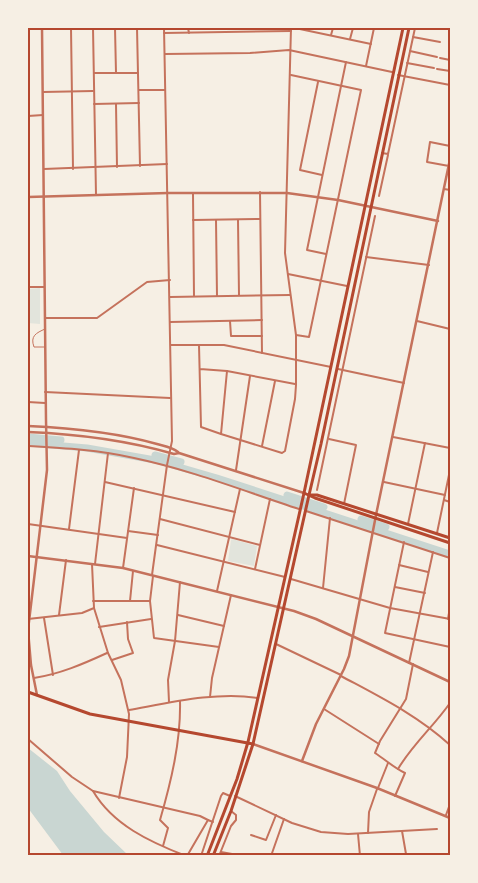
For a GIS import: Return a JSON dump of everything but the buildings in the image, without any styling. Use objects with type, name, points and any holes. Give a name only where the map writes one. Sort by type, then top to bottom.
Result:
[{"type":"main road","points":[[207,856],[248,742],[301,509],[404,28]]},
{"type":"main road","points":[[212,856],[231,811],[253,744],[326,420],[408,28]]},
{"type":"main road","points":[[304,492],[316,498],[450,543]]},
{"type":"main road","points":[[309,494],[344,504],[375,518],[408,524],[450,538]]},
{"type":"main road","points":[[28,692],[90,714],[253,744]]},
{"type":"street","points":[[37,696],[29,645],[28,619],[47,470],[42,28]]},
{"type":"street","points":[[70,28],[73,169]]},
{"type":"street","points":[[93,28],[96,196]]},
{"type":"street","points":[[115,28],[116,73]]},
{"type":"street","points":[[138,28],[140,166]]},
{"type":"street","points":[[164,28],[172,440],[153,575],[150,601],[151,619],[154,638],[219,647]]},
{"type":"street","points":[[188,28],[188,33]]},
{"type":"street","points":[[282,32],[283,28]]},
{"type":"street","points":[[199,345],[200,427],[282,452],[285,451],[295,400],[296,384],[296,335],[285,253],[292,51],[291,28]]},
{"type":"street","points":[[295,28],[371,44]]},
{"type":"street","points":[[331,35],[332,28]]},
{"type":"street","points":[[350,39],[353,28]]},
{"type":"street","points":[[366,66],[374,28]]},
{"type":"street","points":[[379,196],[415,28]]},
{"type":"street","points":[[164,33],[291,31]]},
{"type":"street","points":[[413,37],[440,42]]},
{"type":"street","points":[[164,54],[292,51],[394,73]]},
{"type":"street","points":[[410,51],[450,60]]},
{"type":"street","points":[[326,254],[307,250],[346,62]]},
{"type":"street","points":[[407,63],[450,72]]},
{"type":"street","points":[[94,73],[138,73]]},
{"type":"street","points":[[398,75],[450,86]]},
{"type":"street","points":[[291,76],[361,90],[309,338],[296,335]]},
{"type":"street","points":[[318,81],[300,170],[322,174]]},
{"type":"street","points":[[138,90],[165,90]]},
{"type":"street","points":[[43,92],[94,91]]},
{"type":"street","points":[[94,104],[139,103]]},
{"type":"street","points":[[116,104],[118,166]]},
{"type":"street","points":[[28,116],[43,115]]},
{"type":"street","points":[[449,166],[427,162],[430,142],[450,146]]},
{"type":"street","points":[[382,153],[388,154]]},
{"type":"street","points":[[302,761],[323,709],[341,676],[349,656],[375,518],[449,172],[450,159]]},
{"type":"street","points":[[44,169],[167,164]]},
{"type":"street","points":[[444,189],[450,190]]},
{"type":"street","points":[[28,197],[193,192],[287,193],[318,196],[438,222]]},
{"type":"street","points":[[193,192],[194,296]]},
{"type":"street","points":[[260,192],[262,353]]},
{"type":"street","points":[[317,490],[375,216]]},
{"type":"street","points":[[193,220],[260,220]]},
{"type":"street","points":[[216,220],[216,296]]},
{"type":"street","points":[[238,220],[239,296]]},
{"type":"street","points":[[367,230],[372,231]]},
{"type":"street","points":[[366,257],[429,265]]},
{"type":"street","points":[[288,274],[349,286]]},
{"type":"street","points":[[45,318],[97,318],[147,282],[170,280]]},
{"type":"street","points":[[28,287],[44,287]]},
{"type":"street","points":[[354,287],[360,289]]},
{"type":"street","points":[[170,297],[291,295]]},
{"type":"street","points":[[170,322],[262,320]]},
{"type":"street","points":[[230,321],[230,336],[262,336]]},
{"type":"street","points":[[417,321],[450,329]]},
{"type":"street","points":[[171,345],[224,345],[332,367]]},
{"type":"street","points":[[337,368],[404,383]]},
{"type":"street","points":[[200,369],[227,371],[296,384]]},
{"type":"street","points":[[221,434],[227,371]]},
{"type":"street","points":[[236,470],[250,376]]},
{"type":"street","points":[[262,446],[275,381]]},
{"type":"street","points":[[46,392],[171,398]]},
{"type":"street","points":[[28,402],[46,403]]},
{"type":"street","points":[[326,420],[333,421]]},
{"type":"street","points":[[28,426],[123,436],[171,448],[179,453],[304,492]]},
{"type":"street","points":[[28,432],[107,440],[169,454],[179,453]]},
{"type":"street","points":[[393,437],[450,448]]},
{"type":"street","points":[[329,439],[356,445],[344,504]]},
{"type":"street","points":[[408,524],[424,443]]},
{"type":"street","points":[[28,446],[47,446],[108,453],[167,466],[301,509]]},
{"type":"street","points":[[69,529],[79,449]]},
{"type":"street","points":[[108,453],[93,564],[93,601],[108,653],[121,680],[130,721],[127,758],[119,798]]},
{"type":"street","points":[[437,533],[450,472]]},
{"type":"street","points":[[105,482],[164,494],[235,512]]},
{"type":"street","points":[[383,482],[445,495]]},
{"type":"street","points":[[122,568],[134,488]]},
{"type":"street","points":[[217,592],[240,489]]},
{"type":"street","points":[[446,489],[450,490]]},
{"type":"street","points":[[255,569],[270,499]]},
{"type":"street","points":[[444,500],[450,502]]},
{"type":"street","points":[[306,510],[450,558]]},
{"type":"street","points":[[323,588],[330,518]]},
{"type":"street","points":[[160,519],[260,545]]},
{"type":"street","points":[[28,524],[127,538]]},
{"type":"street","points":[[128,531],[158,535]]},
{"type":"street","points":[[404,542],[385,633],[450,647]]},
{"type":"street","points":[[157,545],[285,577]]},
{"type":"street","points":[[409,663],[433,552]]},
{"type":"street","points":[[28,556],[122,568],[284,608],[316,619],[450,682]]},
{"type":"street","points":[[59,615],[66,560]]},
{"type":"street","points":[[399,565],[429,572]]},
{"type":"street","points":[[130,601],[133,571]]},
{"type":"street","points":[[291,579],[390,608],[420,614],[449,619],[450,607]]},
{"type":"street","points":[[169,703],[168,680],[175,641],[180,582]]},
{"type":"street","points":[[28,584],[32,585]]},
{"type":"street","points":[[394,586],[425,593]]},
{"type":"street","points":[[210,697],[210,686],[231,595]]},
{"type":"street","points":[[93,601],[150,601]]},
{"type":"street","points":[[28,619],[82,613],[94,608]]},
{"type":"street","points":[[177,614],[224,626]]},
{"type":"street","points":[[44,618],[52,675]]},
{"type":"street","points":[[99,627],[151,619]]},
{"type":"street","points":[[112,660],[134,653],[128,639],[127,622]]},
{"type":"street","points":[[276,644],[401,708],[431,727],[450,745]]},
{"type":"street","points":[[28,678],[52,675],[75,668],[108,653]]},
{"type":"street","points":[[395,796],[405,773],[375,753],[378,744],[406,699],[413,664]]},
{"type":"street","points":[[128,710],[210,697],[232,695],[258,698]]},
{"type":"street","points":[[163,846],[168,829],[160,820],[180,730],[180,702]]},
{"type":"street","points":[[398,769],[417,742],[450,703]]},
{"type":"street","points":[[323,709],[378,744]]},
{"type":"street","points":[[28,738],[72,777],[93,791],[200,816],[213,822]]},
{"type":"street","points":[[253,744],[377,788],[450,818]]},
{"type":"street","points":[[368,832],[370,808],[388,763]]},
{"type":"street","points":[[93,791],[100,802],[126,828],[186,856],[208,820]]},
{"type":"street","points":[[201,856],[222,794],[230,796]]},
{"type":"street","points":[[235,796],[305,828],[321,832],[358,834],[437,829]]},
{"type":"street","points":[[445,816],[450,804]]},
{"type":"street","points":[[219,856],[231,826],[236,820],[236,815],[231,811]]},
{"type":"street","points":[[251,835],[266,840],[276,815]]},
{"type":"street","points":[[272,856],[284,819]]},
{"type":"street","points":[[395,856],[406,854],[402,831]]},
{"type":"street","points":[[358,834],[360,856]]},
{"type":"street","points":[[220,852],[243,856]]},
{"type":"lane","points":[[45,329],[32,337],[34,347],[45,347]]},
{"type":"shaded area","points":[[40,288],[40,324],[28,323],[28,289]]},
{"type":"shaded area","points":[[232,539],[257,546],[254,566],[228,561]]},
{"type":"shaded area","points":[[28,748],[57,771],[70,791],[104,832],[128,855],[63,855],[28,808]]},
{"type":"waterway","points":[[28,437],[61,440]]},
{"type":"waterway","points":[[28,443],[87,448],[155,460],[217,478],[450,554]]},
{"type":"waterway","points":[[155,455],[181,462]]},
{"type":"waterway","points":[[287,495],[324,507]]},
{"type":"waterway","points":[[361,519],[386,527]]}]
